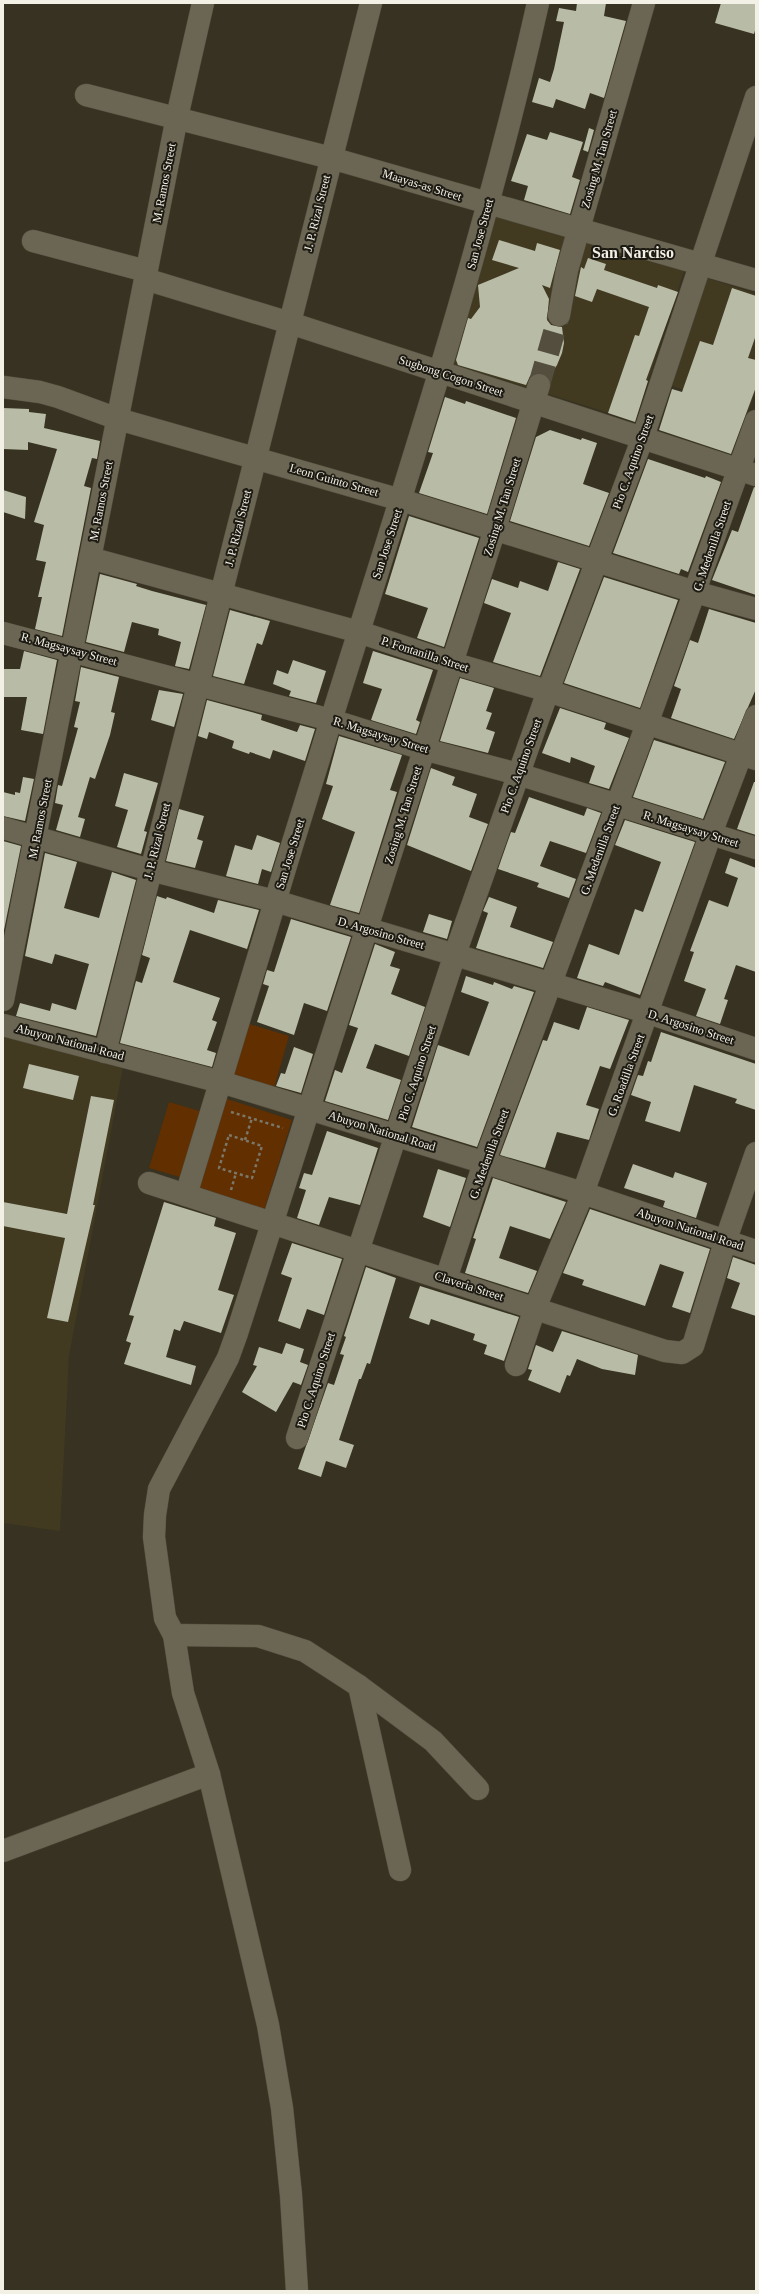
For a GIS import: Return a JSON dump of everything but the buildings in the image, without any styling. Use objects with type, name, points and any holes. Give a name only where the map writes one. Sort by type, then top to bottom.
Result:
[{"type":"street","name":"M. Ramos Street","points":[[3,1000],[36,839],[145,275],[177,117],[203,3]]},
{"type":"street","name":"J. P. Rizal Street","points":[[105,1052],[371,3]]},
{"type":"street","name":"San Jose Street","points":[[186,1195],[275,901],[440,374],[488,204],[538,3]]},
{"type":"street","name":"Zosing M. Tan Street","points":[[560,307],[579,229],[644,3]]},
{"type":"street","name":"Maayas-as Street","points":[[86,95],[177,117],[331,158],[756,280]]},
{"type":"street","name":"Pio C. Aquino Street","points":[[298,1438],[455,954],[548,691],[642,437],[756,98]]},
{"type":"street","name":"Sugbong Cogon Street","points":[[33,241],[145,275],[440,374],[537,394],[642,437],[747,472]]},
{"type":"street","name":"Leon Guinto Street","points":[[3,387],[46,394],[118,419],[256,457],[401,500],[756,610]]},
{"type":"street","name":"Zosing M. Tan Street","points":[[297,2291],[291,2196],[282,2108],[270,2033],[209,1774],[183,1693],[174,1635],[165,1618],[154,1537],[154,1515],[159,1489],[228,1358],[273,1224],[537,394]]},
{"type":"street","name":"G. Medenilla Street","points":[[446,1279],[484,1162],[552,984],[616,805],[695,592],[747,472],[756,421]]},
{"type":"street","name":"P. Fontanilla Street","points":[[90,558],[359,632],[452,663],[548,691],[749,756]]},
{"type":"street","name":"R. Magsaysay Street","points":[[3,633],[73,650],[331,720],[424,749],[518,774],[710,836],[756,848]]},
{"type":"street","name":"G. Roadilla Street","points":[[516,1366],[535,1308],[583,1193],[649,1013],[710,836],[749,756],[756,716]]},
{"type":"street","name":"D. Argosino Street","points":[[3,828],[36,839],[150,870],[275,901],[649,1013],[756,1049]]},
{"type":"street","name":"Abuyon National Road","points":[[3,1025],[221,1082],[310,1108],[583,1193],[725,1242],[756,1251]]},
{"type":"street","name":"Claveria Street","points":[[149,1183],[665,1351],[682,1353],[693,1346],[725,1242],[756,1153]]},
{"type":"street","points":[[174,1635],[258,1636],[305,1651],[359,1686],[433,1741],[478,1789]]},
{"type":"street","points":[[359,1686],[400,1870]]},
{"type":"street","points":[[3,1851],[209,1774]]},
{"type":"path","points":[[213,1107],[283,1127]]},
{"type":"path","points":[[245,1140],[252,1118]]},
{"type":"path","points":[[229,1135],[245,1140],[262,1146],[252,1178],[219,1168],[229,1135]]},
{"type":"shaded area","points":[[492,213],[685,268],[635,421],[449,363]]},
{"type":"shaded area","points":[[704,277],[756,294],[756,389],[743,429],[690,411],[695,394],[667,384]]},
{"type":"shaded area","points":[[243,1022],[289,1036],[274,1088],[227,1074]]},
{"type":"shaded area","points":[[3,1035],[123,1067],[69,1356],[60,1531],[3,1523]]},
{"type":"shaded area","points":[[224,1098],[292,1120],[263,1214],[194,1192]]},
{"type":"shaded area","points":[[169,1102],[203,1112],[183,1178],[149,1168]]},
{"type":"tunnel","points":[[539,385],[559,315]]},
{"type":"district","name":"San Narciso","points":[[633,252]]}]
